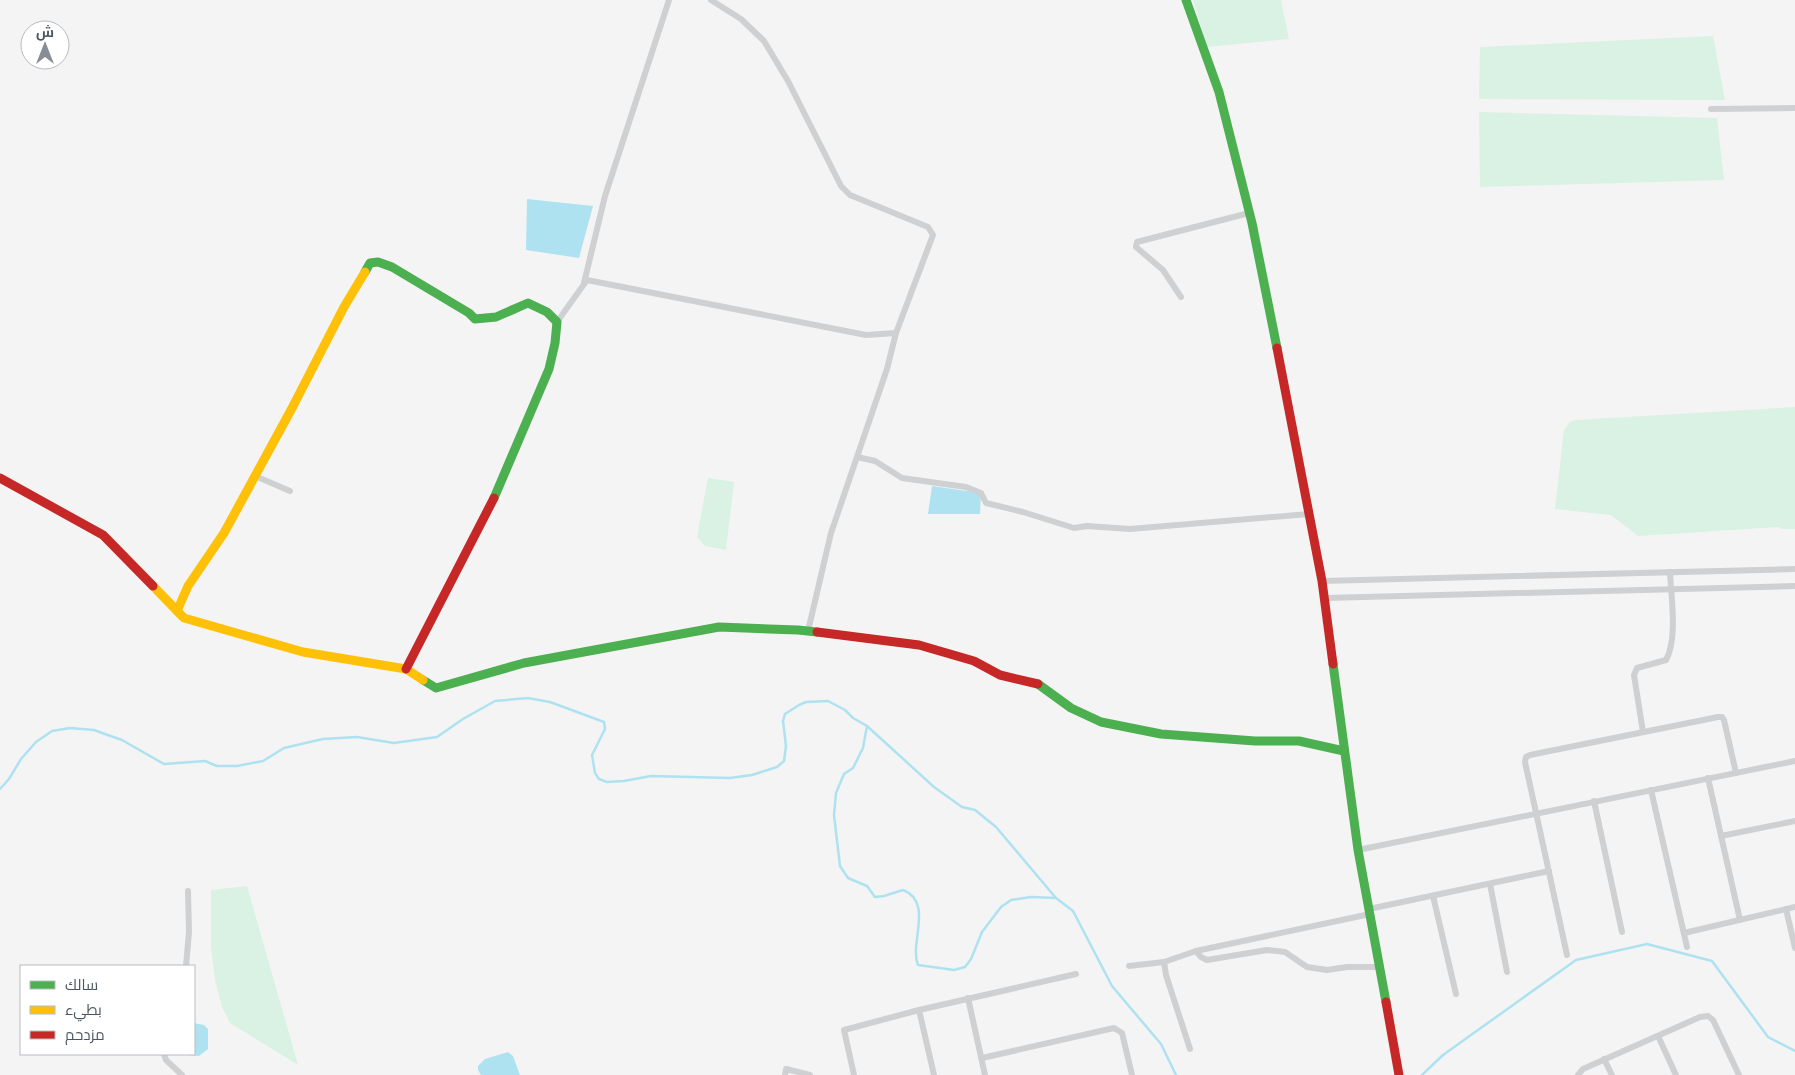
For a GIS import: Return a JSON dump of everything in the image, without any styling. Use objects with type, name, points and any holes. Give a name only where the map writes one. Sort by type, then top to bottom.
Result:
[{"type":"street","points":[[583,286],[605,196],[669,0]]},
{"type":"street","points":[[711,0],[741,19],[764,41],[788,81],[841,186],[850,195],[928,228],[933,235],[896,332],[887,369],[831,532],[808,631]]},
{"type":"street","points":[[1186,0],[1219,92],[1249,213],[1309,514],[1322,581],[1358,850],[1399,1075]]},
{"type":"street","points":[[1711,109],[1795,108]]},
{"type":"street","points":[[1182,297],[1163,270],[1136,247],[1136,242],[1249,213]]},
{"type":"street","points":[[177,611],[188,586],[224,533],[344,307],[370,264],[378,262],[392,266],[469,313],[475,320],[488,320],[507,315],[528,303],[547,312],[557,322]]},
{"type":"street","points":[[406,669],[488,512],[549,369],[555,343],[557,322],[587,280],[866,335],[896,332]]},
{"type":"street","points":[[857,457],[875,462],[902,478],[966,487],[981,493],[986,503],[1074,528],[1087,526],[1130,529],[1309,514]]},
{"type":"street","points":[[255,476],[290,490]]},
{"type":"street","points":[[0,478],[103,534],[184,618],[302,652],[406,669],[436,688],[524,663],[620,644],[719,628],[808,631],[920,645],[974,661],[1000,674],[1037,684],[1071,708],[1101,722],[1161,734],[1255,741],[1299,741],[1344,751]]},
{"type":"street","points":[[1322,581],[1795,569]]},
{"type":"street","points":[[1642,732],[1634,675],[1637,668],[1666,660],[1670,652],[1672,623],[1670,572]]},
{"type":"street","points":[[1324,598],[1795,586]]},
{"type":"street","points":[[1567,955],[1525,762],[1526,757],[1722,717],[1736,773]]},
{"type":"street","points":[[1358,850],[1795,761]]},
{"type":"street","points":[[1708,778],[1740,920]]},
{"type":"street","points":[[1651,790],[1687,947]]},
{"type":"street","points":[[1594,801],[1622,932]]},
{"type":"street","points":[[1721,836],[1795,821]]},
{"type":"street","points":[[1129,966],[1164,962],[1196,951],[1549,871]]},
{"type":"street","points":[[1490,884],[1508,972]]},
{"type":"street","points":[[186,965],[189,932],[188,891]]},
{"type":"street","points":[[1433,896],[1456,994]]},
{"type":"street","points":[[1684,933],[1795,907]]},
{"type":"street","points":[[1786,909],[1795,948]]},
{"type":"street","points":[[1196,951],[1207,960],[1267,950],[1285,952],[1307,967],[1327,970],[1347,967],[1380,967]]},
{"type":"street","points":[[1164,962],[1166,976],[1190,1049]]},
{"type":"street","points":[[854,1075],[844,1030],[968,998],[1076,974]]},
{"type":"street","points":[[968,998],[985,1075]]},
{"type":"street","points":[[919,1010],[934,1075]]},
{"type":"street","points":[[1578,1075],[1583,1069],[1604,1059],[1700,1017],[1708,1016],[1713,1020],[1739,1075]]},
{"type":"street","points":[[982,1058],[1114,1028],[1122,1032],[1132,1075]]},
{"type":"street","points":[[1658,1036],[1676,1075]]},
{"type":"street","points":[[164,1055],[166,1060],[182,1075]]},
{"type":"street","points":[[1604,1059],[1612,1075]]},
{"type":"street","points":[[785,1075],[786,1069],[810,1075]]},
{"type":"green space","points":[[1193,0],[1281,0],[1289,39],[1207,47]]},
{"type":"green space","points":[[1713,36],[1725,100],[1479,99],[1480,47]]},
{"type":"green space","points":[[1479,112],[1717,118],[1724,180],[1480,187]]},
{"type":"green space","points":[[1795,407],[1795,529],[1781,529],[1778,527],[1638,536],[1611,515],[1555,509],[1564,430],[1570,422],[1575,420]]},
{"type":"green space","points":[[708,478],[734,482],[726,550],[705,546],[697,537]]},
{"type":"green space","points":[[247,886],[298,1065],[230,1023],[222,1007],[215,980],[211,947],[211,890]]},
{"type":"water","points":[[527,199],[593,206],[579,258],[526,250]]},
{"type":"water","points":[[932,486],[981,493],[980,514],[928,514]]},
{"type":"water","points":[[195,1023],[204,1025],[208,1029],[208,1049],[199,1056],[188,1055],[195,1055]]},
{"type":"water","points":[[508,1052],[513,1056],[520,1075],[481,1075],[478,1066],[485,1059]]},
{"type":"waterway","points":[[0,789],[9,779],[21,759],[36,742],[52,731],[70,728],[94,730],[122,740],[164,764],[205,761],[217,766],[237,766],[263,761],[284,748],[323,739],[357,737],[394,743],[437,737],[463,719],[495,701],[528,698],[550,702],[604,722],[605,729],[592,755],[595,773],[599,779],[607,782],[651,776],[730,778],[752,775],[777,767],[784,761],[786,746],[783,721],[785,714],[806,702],[828,701],[845,710],[853,718],[867,726],[863,748],[853,768],[844,774],[836,793],[834,815],[840,866],[848,878],[867,886],[875,897],[903,890],[912,896],[917,904],[919,913],[916,946],[918,965],[954,970],[965,967],[971,959],[982,932],[1001,907],[1011,900],[1031,897],[1056,898],[1073,911],[1112,986],[1161,1044],[1176,1075]]},
{"type":"waterway","points":[[867,726],[934,787],[962,807],[975,810],[996,827],[1056,898]]},
{"type":"waterway","points":[[1422,1075],[1443,1055],[1576,960],[1647,944],[1712,961],[1768,1037],[1795,1051]]},
{"type":"traffic: fast","points":[[1186,0],[1219,92],[1252,223],[1277,348]]},
{"type":"traffic: fast","points":[[365,272],[370,263],[378,262],[392,267],[469,313],[475,319],[496,317],[528,303],[547,312],[557,322],[555,343],[549,369],[494,498]]},
{"type":"traffic: fast","points":[[423,680],[436,688],[524,663],[719,627],[817,632]]},
{"type":"traffic: fast","points":[[1333,664],[1358,850],[1386,1002]]},
{"type":"traffic: fast","points":[[1038,684],[1071,708],[1101,722],[1161,734],[1255,741],[1299,741],[1344,751]]},
{"type":"traffic: slow","points":[[177,611],[188,586],[224,533],[344,307],[365,272]]},
{"type":"traffic: slow","points":[[153,586],[184,618],[303,652],[406,669],[423,680]]},
{"type":"traffic: jam","points":[[1277,348],[1322,581],[1333,664]]},
{"type":"traffic: jam","points":[[0,478],[103,535],[153,586]]},
{"type":"traffic: jam","points":[[406,669],[494,498]]},
{"type":"traffic: jam","points":[[817,632],[919,645],[974,661],[1000,675],[1038,684]]},
{"type":"traffic: jam","points":[[1386,1002],[1399,1075]]}]
